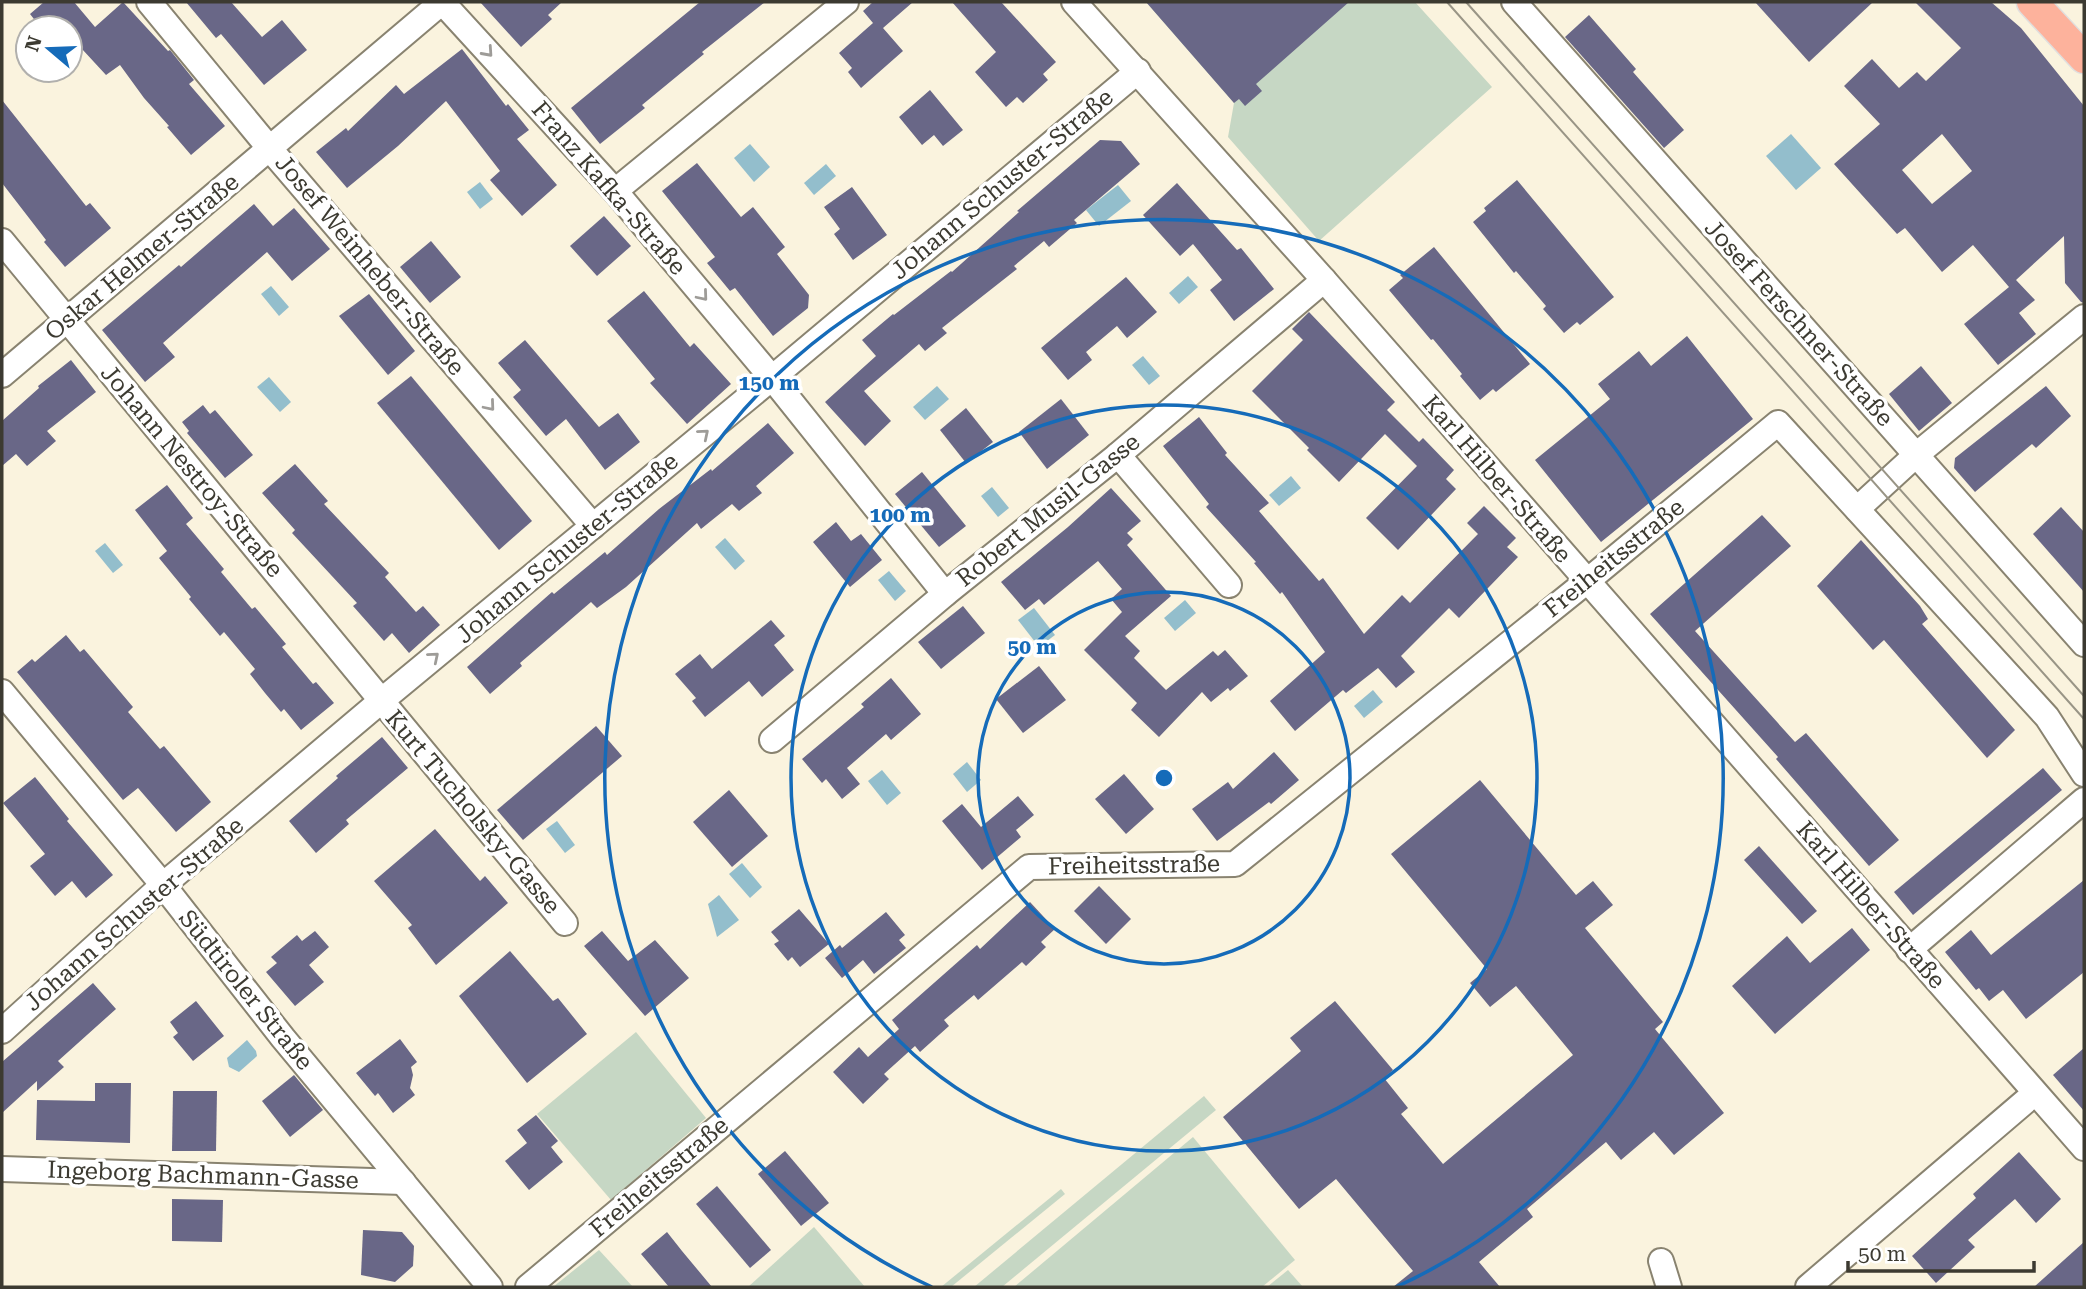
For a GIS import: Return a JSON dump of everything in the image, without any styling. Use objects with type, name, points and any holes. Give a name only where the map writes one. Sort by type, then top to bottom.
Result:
[{"type":"main road","points":[[2032,2],[2084,58]]},
{"type":"street","name":"Josef Weinheber-Straße","points":[[149,2],[270,149],[593,526]]},
{"type":"street","name":"Oskar Helmer-Straße","points":[[2,375],[442,2]]},
{"type":"street","name":"Franz Kafka-Straße","points":[[442,2],[615,191],[772,378],[944,594]]},
{"type":"street","points":[[615,191],[846,2]]},
{"type":"street","name":"Karl Hilber-Straße","points":[[1074,2],[1324,280],[2084,1148]]},
{"type":"street","name":"Josef Ferschner-Straße","points":[[1514,2],[2084,644]]},
{"type":"street","name":"Johann Schuster-Straße","points":[[2,1031],[163,885],[1138,71]]},
{"type":"street","name":"Johann Nestroy-Straße","points":[[2,241],[381,701]]},
{"type":"street","name":"Robert Musil-Gasse","points":[[772,740],[944,594],[1118,455],[1324,280]]},
{"type":"street","points":[[2084,317],[1916,455],[1857,509],[2046,717],[2084,774]]},
{"type":"street","name":"Freiheitsstraße","points":[[528,1287],[1029,867],[1235,864],[1586,582],[1778,423],[1857,509]]},
{"type":"street","points":[[1118,455],[1229,585]]},
{"type":"street","name":"Südtiroler Straße","points":[[2,692],[163,885],[283,1038],[490,1287]]},
{"type":"street","name":"Kurt Tucholsky-Gasse","points":[[381,701],[565,923]]},
{"type":"street","points":[[1909,950],[2084,800]]},
{"type":"street","points":[[1808,1287],[2035,1093]]},
{"type":"street","name":"Ingeborg Bachmann-Gasse","points":[[2,1169],[403,1182]]},
{"type":"street","points":[[1661,1261],[1669,1287]]},
{"type":"green space","points":[[1146,2],[1415,2],[1492,87],[1319,241],[1228,137],[1234,103]]},
{"type":"green space","points":[[636,1032],[706,1118],[611,1200],[537,1114]]},
{"type":"green space","points":[[1204,1096],[1216,1110],[1002,1287],[974,1287]]},
{"type":"green space","points":[[1193,1137],[1295,1260],[1262,1287],[1014,1287]]},
{"type":"green space","points":[[1061,1189],[1065,1194],[951,1287],[941,1287]]},
{"type":"green space","points":[[814,1227],[865,1287],[748,1287]]},
{"type":"green space","points":[[599,1250],[633,1287],[553,1287]]},
{"type":"green space","points":[[1288,1270],[1303,1287],[1267,1287]]},
{"type":"water","points":[[1791,134],[1821,168],[1796,190],[1766,156]]},
{"type":"water","points":[[750,144],[770,167],[754,182],[734,158]]},
{"type":"water","points":[[826,164],[836,176],[814,195],[804,183]]},
{"type":"water","points":[[480,182],[493,199],[480,209],[467,192]]},
{"type":"water","points":[[1118,185],[1131,201],[1099,226],[1086,210]]},
{"type":"water","points":[[1188,276],[1198,287],[1179,304],[1169,293]]},
{"type":"water","points":[[271,286],[289,307],[279,316],[261,294]]},
{"type":"water","points":[[1143,356],[1160,376],[1149,385],[1132,365]]},
{"type":"water","points":[[269,377],[291,402],[280,412],[257,387]]},
{"type":"water","points":[[937,386],[949,399],[925,420],[913,407]]},
{"type":"water","points":[[1291,476],[1301,488],[1279,506],[1269,495]]},
{"type":"water","points":[[992,487],[1009,508],[998,517],[981,496]]},
{"type":"water","points":[[725,538],[745,561],[735,570],[715,547]]},
{"type":"water","points":[[105,543],[123,565],[113,573],[95,551]]},
{"type":"water","points":[[889,571],[906,591],[895,601],[878,580]]},
{"type":"water","points":[[1185,600],[1196,613],[1175,631],[1164,618]]},
{"type":"water","points":[[1034,608],[1055,635],[1039,647],[1018,620]]},
{"type":"water","points":[[1373,690],[1383,702],[1364,718],[1354,706]]},
{"type":"water","points":[[967,762],[981,780],[967,792],[953,774]]},
{"type":"water","points":[[882,770],[901,793],[887,805],[868,781]]},
{"type":"water","points":[[557,821],[575,845],[565,853],[546,829]]},
{"type":"water","points":[[742,863],[762,887],[750,898],[729,874]]},
{"type":"water","points":[[719,895],[739,920],[717,937],[708,904]]},
{"type":"water","points":[[247,1040],[257,1056],[239,1072],[229,1067],[227,1058]]},
{"type":"building","points":[[44,2],[74,2],[95,27],[123,2],[168,51],[170,50],[194,80],[189,84],[225,126],[191,155],[120,65],[106,75],[84,51],[84,14],[30,14]]},
{"type":"building","points":[[186,2],[231,2],[262,37],[282,20],[307,50],[264,85],[221,34],[216,38]]},
{"type":"building","points":[[480,2],[562,2],[548,15],[552,19],[521,47]]},
{"type":"building","points":[[700,2],[765,2],[702,52],[704,54],[642,105],[645,108],[600,144],[571,108]]},
{"type":"building","points":[[873,2],[913,2],[883,28],[903,51],[861,88],[848,72],[852,68],[839,53],[873,23],[863,11]]},
{"type":"building","points":[[952,2],[1001,2],[1056,62],[1043,74],[1048,80],[1023,103],[1017,97],[1006,107],[975,72],[996,52]]},
{"type":"building","points":[[1146,2],[1349,2],[1256,84],[1262,91],[1245,106],[1239,99],[1234,103]]},
{"type":"building","points":[[1755,2],[1873,2],[1809,62]]},
{"type":"building","points":[[1915,2],[1991,2],[2021,28],[2084,106],[2084,303],[2065,283],[2064,236],[2016,280],[2035,300],[2019,313],[2036,334],[1998,365],[1964,324],[2009,287],[1973,245],[1942,272],[1905,228],[1897,234],[1834,164],[1880,124],[1844,86],[1872,59],[1899,88],[1917,72],[1926,81],[1961,48]],"holes":[[[1942,134],[1972,171],[1932,204],[1902,170]]]},
{"type":"building","points":[[1589,15],[1636,69],[1633,72],[1684,130],[1664,148],[1565,37]]},
{"type":"building","points":[[462,49],[506,106],[508,104],[529,130],[517,139],[557,185],[522,216],[490,180],[500,171],[446,101],[398,146],[347,188],[316,152],[346,128],[348,131],[396,85],[404,94]]},
{"type":"building","points":[[930,90],[963,130],[943,146],[934,135],[922,145],[899,117]]},
{"type":"building","points":[[2,100],[86,206],[90,203],[111,228],[65,267],[2,183]]},
{"type":"building","points":[[1100,140],[1121,141],[1140,164],[1074,220],[1077,223],[1049,247],[1044,241],[1014,266],[1017,269],[942,328],[947,333],[925,351],[919,344],[864,391],[891,421],[865,446],[825,402],[876,356],[862,340],[952,272],[1019,212],[1017,211]]},
{"type":"building","points":[[697,163],[741,217],[753,207],[785,247],[777,254],[809,295],[808,308],[773,336],[735,288],[730,291],[707,263],[715,257],[662,191]]},
{"type":"building","points":[[1517,180],[1614,297],[1580,325],[1577,322],[1564,333],[1543,309],[1546,306],[1516,271],[1514,273],[1473,222],[1486,211],[1484,208]]},
{"type":"building","points":[[1177,183],[1237,250],[1241,248],[1274,289],[1234,321],[1210,290],[1222,280],[1193,244],[1180,256],[1143,215]]},
{"type":"building","points":[[852,187],[887,235],[853,260],[834,234],[840,229],[824,207]]},
{"type":"building","points":[[254,204],[273,226],[294,208],[330,249],[292,281],[267,252],[163,343],[175,357],[145,382],[102,330]]},
{"type":"building","points":[[604,216],[631,246],[597,276],[570,246]]},
{"type":"building","points":[[431,241],[461,277],[430,303],[400,267]]},
{"type":"building","points":[[1434,247],[1530,364],[1496,392],[1493,389],[1480,400],[1460,376],[1462,374],[1389,290],[1403,278],[1400,275]]},
{"type":"building","points":[[1126,277],[1157,312],[1127,338],[1117,326],[1086,352],[1092,360],[1068,380],[1041,348]]},
{"type":"building","points":[[644,291],[690,347],[694,343],[731,384],[687,424],[650,383],[655,379],[607,321]]},
{"type":"building","points":[[369,294],[415,351],[388,375],[339,316]]},
{"type":"building","points":[[1309,312],[1395,402],[1387,410],[1419,442],[1423,438],[1454,470],[1446,479],[1456,489],[1398,550],[1366,518],[1417,466],[1385,434],[1339,482],[1252,391],[1303,340],[1292,329]]},
{"type":"building","points":[[1687,336],[1753,419],[1601,542],[1535,460],[1610,399],[1598,384],[1639,351],[1651,366]]},
{"type":"building","points":[[525,340],[599,427],[618,413],[640,442],[605,470],[566,419],[546,436],[513,397],[521,390],[498,363]]},
{"type":"building","points":[[71,360],[96,392],[47,431],[56,441],[27,466],[16,454],[2,466],[2,421],[39,388],[38,386]]},
{"type":"building","points":[[1921,366],[1952,403],[1919,431],[1889,394]]},
{"type":"building","points":[[411,376],[532,521],[499,550],[377,403]]},
{"type":"building","points":[[2046,386],[2071,416],[2036,448],[2032,444],[1975,492],[1954,468],[1955,458]]},
{"type":"building","points":[[1061,399],[1089,435],[1047,469],[1019,432]]},
{"type":"building","points":[[203,405],[210,414],[215,410],[253,455],[225,478],[187,433],[189,431],[182,422]]},
{"type":"building","points":[[966,408],[993,442],[966,463],[940,430]]},
{"type":"building","points":[[1199,417],[1227,453],[1225,455],[1269,503],[1259,511],[1319,581],[1323,578],[1364,634],[1402,595],[1410,603],[1478,534],[1467,523],[1484,506],[1516,538],[1507,547],[1518,557],[1459,618],[1449,608],[1401,656],[1415,672],[1396,688],[1378,668],[1346,693],[1343,690],[1295,731],[1270,701],[1325,652],[1282,592],[1280,594],[1254,563],[1256,562],[1206,507],[1209,504],[1163,446]]},
{"type":"building","points":[[768,423],[794,453],[756,486],[762,493],[739,511],[732,504],[701,529],[697,523],[626,587],[597,608],[591,602],[520,663],[522,666],[490,694],[467,667],[552,592],[554,594],[605,552],[607,555],[659,509],[711,469],[712,471]]},
{"type":"building","points":[[295,464],[328,501],[324,504],[389,573],[385,577],[416,612],[423,606],[440,625],[409,653],[392,633],[384,641],[353,606],[357,603],[292,533],[295,530],[262,493]]},
{"type":"building","points":[[922,472],[966,526],[939,547],[895,494]]},
{"type":"building","points":[[167,485],[193,518],[186,524],[224,569],[221,572],[286,644],[282,647],[313,684],[316,682],[334,703],[301,730],[284,709],[281,712],[265,693],[250,674],[255,669],[224,632],[220,636],[159,558],[167,551],[135,510]]},
{"type":"building","points":[[1111,488],[1141,521],[1127,533],[1133,539],[1127,545],[1171,596],[1125,636],[1140,651],[1134,658],[1166,690],[1213,651],[1218,656],[1225,650],[1248,676],[1211,702],[1202,692],[1159,737],[1131,710],[1137,703],[1084,650],[1122,612],[1111,599],[1122,589],[1098,561],[1044,605],[1039,599],[1025,610],[1001,582]]},
{"type":"building","points":[[2061,507],[2084,532],[2084,592],[2033,534]]},
{"type":"building","points":[[1762,515],[1791,546],[1695,631],[1795,742],[1806,733],[1899,840],[1869,866],[1776,759],[1778,757],[1650,614]]},
{"type":"building","points":[[836,522],[851,541],[861,534],[882,560],[850,587],[813,542]]},
{"type":"building","points":[[1861,540],[1920,606],[1928,619],[1922,624],[2015,730],[1987,758],[1884,640],[1873,650],[1817,586]]},
{"type":"building","points":[[963,606],[985,633],[941,669],[918,642]]},
{"type":"building","points":[[771,620],[785,636],[774,645],[794,670],[762,697],[749,681],[705,717],[692,701],[696,698],[675,674],[700,654],[712,669]]},
{"type":"building","points":[[66,635],[80,652],[84,649],[133,707],[128,712],[160,749],[164,746],[211,802],[176,832],[138,788],[123,800],[17,672],[32,659],[35,662]]},
{"type":"building","points":[[1039,666],[1066,700],[1023,733],[996,699]]},
{"type":"building","points":[[891,678],[921,714],[891,740],[886,734],[847,768],[860,784],[842,799],[826,779],[822,783],[802,759],[864,707],[861,704]]},
{"type":"building","points":[[596,726],[622,756],[523,840],[497,810]]},
{"type":"building","points":[[382,737],[408,768],[346,820],[349,824],[316,853],[289,821]]},
{"type":"building","points":[[1274,752],[1299,780],[1271,804],[1269,802],[1217,841],[1192,809],[1228,782],[1233,789]]},
{"type":"building","points":[[2043,768],[2062,790],[1913,915],[1894,892]]},
{"type":"building","points":[[1124,774],[1154,809],[1126,834],[1095,799]]},
{"type":"building","points":[[35,777],[69,819],[67,821],[113,875],[86,898],[72,881],[55,896],[30,866],[45,854],[3,803]]},
{"type":"building","points":[[1480,780],[1576,895],[1593,881],[1613,905],[1585,928],[1663,1022],[1655,1029],[1724,1113],[1674,1155],[1654,1132],[1621,1160],[1606,1142],[1527,1209],[1533,1217],[1479,1262],[1500,1287],[1393,1287],[1413,1271],[1336,1179],[1299,1209],[1223,1117],[1301,1051],[1290,1038],[1335,1001],[1393,1070],[1384,1078],[1408,1108],[1401,1114],[1443,1164],[1573,1055],[1516,986],[1490,1007],[1470,983],[1487,969],[1391,854]]},
{"type":"building","points":[[729,790],[768,836],[732,867],[693,822]]},
{"type":"building","points":[[1018,796],[1034,815],[1016,830],[1021,837],[982,870],[942,821],[962,804],[981,827]]},
{"type":"building","points":[[435,829],[480,881],[485,876],[508,903],[436,965],[408,928],[412,925],[374,881]]},
{"type":"building","points":[[1759,846],[1817,911],[1802,924],[1744,860]]},
{"type":"building","points":[[2084,880],[2084,972],[2026,1019],[2003,990],[1989,1001],[1979,988],[1976,990],[1945,952],[1971,930],[1991,955]]},
{"type":"building","points":[[1099,886],[1131,919],[1106,944],[1074,911]]},
{"type":"building","points":[[1030,902],[1055,929],[1041,942],[1046,947],[1026,966],[1022,962],[978,1000],[974,995],[944,1020],[949,1026],[920,1052],[915,1046],[884,1074],[889,1079],[863,1104],[833,1072],[859,1047],[868,1057],[899,1029],[892,1020],[977,945],[980,949]]},
{"type":"building","points":[[799,909],[829,944],[800,967],[792,957],[788,961],[774,944],[779,941],[771,932]]},
{"type":"building","points":[[886,912],[905,935],[899,940],[906,948],[874,974],[863,960],[842,978],[825,958],[840,945],[842,948]]},
{"type":"building","points":[[1852,928],[1870,950],[1775,1034],[1732,986],[1787,936],[1810,963]]},
{"type":"building","points":[[315,931],[329,947],[309,965],[324,982],[295,1006],[266,972],[277,963],[271,957],[297,935],[302,941]]},
{"type":"building","points":[[602,931],[628,961],[655,940],[689,978],[645,1016],[584,946]]},
{"type":"building","points":[[510,951],[553,1001],[558,998],[587,1034],[527,1083],[459,996]]},
{"type":"building","points":[[93,983],[116,1009],[58,1061],[64,1067],[37,1091],[37,1081],[2,1113],[2,1062]]},
{"type":"building","points":[[196,1001],[224,1036],[193,1061],[173,1037],[178,1033],[170,1022]]},
{"type":"building","points":[[400,1039],[417,1062],[411,1067],[413,1075],[410,1088],[415,1095],[393,1113],[378,1093],[375,1096],[356,1073]]},
{"type":"building","points":[[2084,1048],[2084,1111],[2053,1075]]},
{"type":"building","points":[[294,1075],[323,1110],[290,1137],[262,1101]]},
{"type":"building","points":[[95,1083],[131,1083],[130,1143],[36,1140],[37,1100],[95,1101]]},
{"type":"building","points":[[173,1091],[217,1091],[216,1151],[172,1151]]},
{"type":"building","points":[[536,1115],[558,1141],[551,1147],[563,1162],[529,1190],[505,1161],[527,1143],[517,1130]]},
{"type":"building","points":[[785,1151],[829,1203],[801,1226],[758,1174]]},
{"type":"building","points":[[2019,1152],[2061,1199],[2036,1223],[2015,1199],[1968,1240],[1975,1247],[1936,1283],[1912,1256],[1976,1198],[1973,1194]]},
{"type":"building","points":[[717,1186],[771,1250],[750,1268],[696,1204]]},
{"type":"building","points":[[172,1199],[223,1200],[222,1242],[172,1241]]},
{"type":"building","points":[[363,1230],[402,1232],[414,1246],[413,1266],[395,1282],[361,1275]]},
{"type":"building","points":[[667,1232],[712,1287],[669,1287],[641,1254]]},
{"type":"building","points":[[2084,1242],[2084,1287],[2034,1287]]},
{"type":"tram line","points":[[1447,2],[2084,719]]},
{"type":"tram line","points":[[1466,2],[2084,696]]}]
